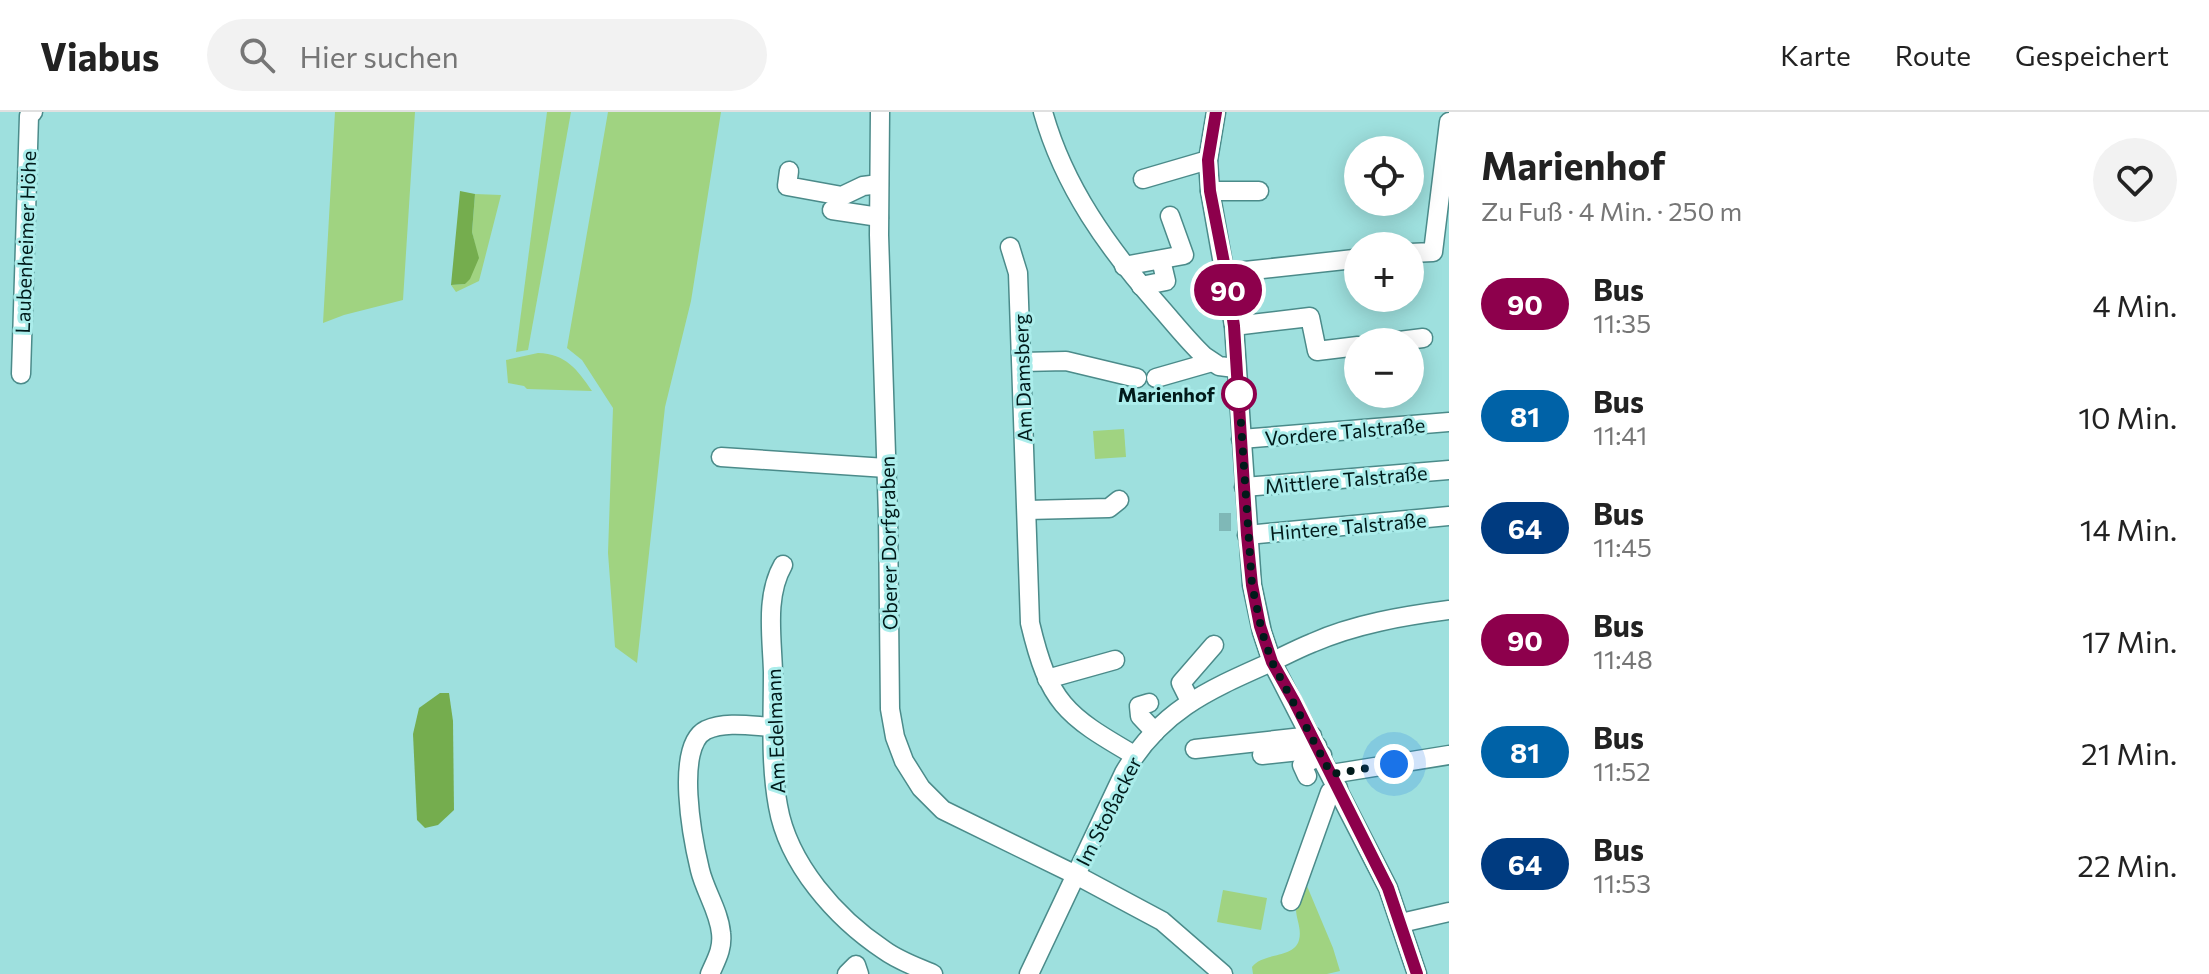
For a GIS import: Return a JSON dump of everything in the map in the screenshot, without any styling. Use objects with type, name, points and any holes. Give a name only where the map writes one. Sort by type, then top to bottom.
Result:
[{"type":"street","name":"Laubenheimer Höhe","points":[[21,374],[29,116],[33,112]]},
{"type":"street","name":"Oberer Dorfgraben","points":[[880,112],[879,217],[890,709],[895,737],[904,761],[921,788],[943,810],[1162,921],[1223,974]]},
{"type":"street","points":[[1043,112],[1066,175],[1086,211],[1124,266],[1198,350],[1219,366],[1235,368]]},
{"type":"street","points":[[1216,112],[1208,160],[1210,191],[1234,326],[1244,487],[1241,526],[1262,632],[1272,662],[1388,888],[1417,974]]},
{"type":"street","points":[[1424,252],[1433,252],[1444,193],[1449,122]]},
{"type":"street","points":[[1143,179],[1208,160]]},
{"type":"street","points":[[789,171],[787,186],[842,196],[863,186],[879,184]]},
{"type":"street","points":[[1210,191],[1259,191]]},
{"type":"street","points":[[832,210],[879,217]]},
{"type":"street","points":[[1124,266],[1184,255],[1170,216]]},
{"type":"street","name":"Am Damsberg","points":[[1010,247],[1018,273],[1030,623],[1047,679],[1072,716],[1134,755]]},
{"type":"street","points":[[1226,273],[1344,260]]},
{"type":"street","points":[[1141,286],[1166,281],[1162,264]]},
{"type":"street","points":[[1234,326],[1310,317],[1317,351],[1344,348]]},
{"type":"street","points":[[1022,362],[1066,361],[1147,378],[1212,362]]},
{"type":"street","name":"Vordere Talstraße","points":[[1241,439],[1449,422]]},
{"type":"street","points":[[721,457],[886,468]]},
{"type":"street","name":"Mittlere Talstraße","points":[[1244,487],[1449,470]]},
{"type":"street","points":[[1027,510],[1109,508],[1119,500]]},
{"type":"street","name":"Hintere Talstraße","points":[[1241,526],[1449,516]]},
{"type":"street","name":"Am Edelmann","points":[[783,565],[772,593],[773,727],[778,807],[790,842],[823,896],[882,949],[933,974]]},
{"type":"street","name":"Im Stoßacker","points":[[1029,974],[1134,755],[1190,701],[1314,642],[1373,623],[1449,610]]},
{"type":"street","points":[[1190,701],[1181,683],[1214,645]]},
{"type":"street","points":[[1047,679],[1115,660]]},
{"type":"street","points":[[1149,703],[1139,706],[1140,716],[1155,732]]},
{"type":"street","points":[[710,974],[720,952],[719,920],[699,867],[688,787],[689,759],[695,739],[706,730],[725,726],[773,727]]},
{"type":"street","points":[[1195,749],[1317,745]]},
{"type":"street","points":[[1262,755],[1309,750],[1317,745]]},
{"type":"street","points":[[1307,776],[1302,765],[1317,745]]},
{"type":"street","points":[[1335,781],[1449,755]]},
{"type":"street","points":[[1291,901],[1335,781]]},
{"type":"street","points":[[1401,923],[1449,912]]},
{"type":"green space","points":[[335,112],[415,112],[403,300],[323,323]]},
{"type":"green space","points":[[547,112],[571,112],[528,350],[516,352]]},
{"type":"green space","points":[[608,112],[721,112],[691,301],[665,407],[637,663],[615,647],[608,553],[613,408],[582,360],[567,348]]},
{"type":"green space","points":[[460,191],[475,194],[472,232],[479,258],[465,284],[451,285]]},
{"type":"green space","points":[[475,194],[501,195],[479,281],[456,292],[451,285],[465,284],[478,258],[472,232]]},
{"type":"green space","points":[[538,353],[556,356],[570,364],[592,391],[527,389],[508,383],[506,360]]},
{"type":"green space","points":[[1124,429],[1126,457],[1095,459],[1093,431]]},
{"type":"green space","points":[[440,693],[449,693],[453,721],[454,810],[438,825],[425,828],[417,820],[413,734],[419,708]]},
{"type":"green space","points":[[1303,884],[1307,886],[1340,971],[1327,974],[1253,974],[1252,967],[1257,962],[1296,946],[1300,932],[1296,906]]},
{"type":"green space","points":[[1223,890],[1267,898],[1261,930],[1217,922]]},
{"type":"tunnel","points":[[1219,522],[1231,522]]},
{"type":"bus line","name":"90","points":[[1216,112],[1208,160],[1210,191],[1234,326],[1247,535],[1260,626],[1272,662],[1388,888],[1417,974]]},
{"type":"place","name":"Marienhof","points":[[1239,394]]},
{"type":"route","points":[[1239,394],[1252,585],[1266,648],[1331,774],[1394,764]]}]
